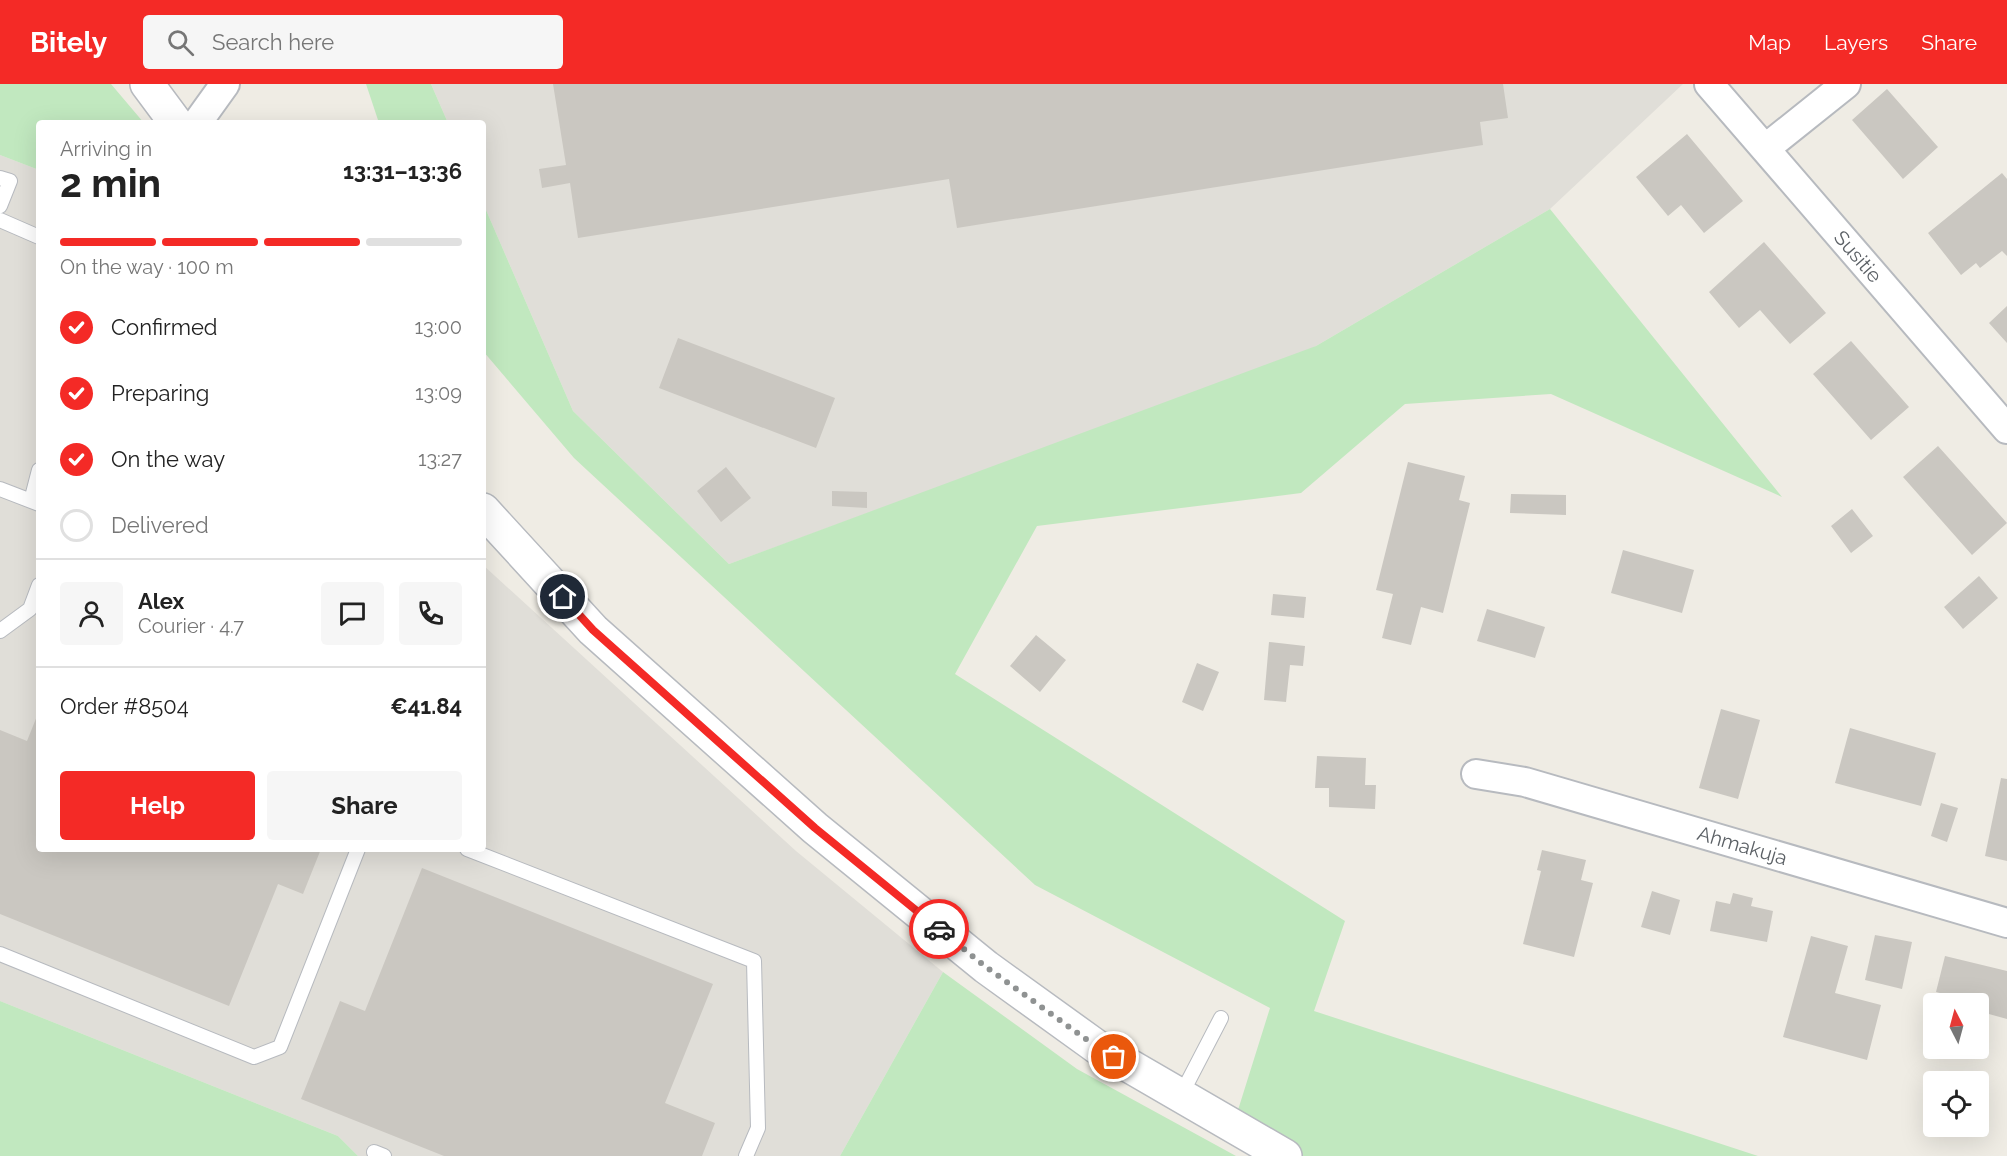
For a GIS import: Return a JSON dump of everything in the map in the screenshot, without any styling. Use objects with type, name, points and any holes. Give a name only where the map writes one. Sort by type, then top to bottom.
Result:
[{"type":"street","points":[[147,84],[174,120]]},
{"type":"street","points":[[199,120],[225,84]]},
{"type":"street","name":"Susitie","points":[[1709,84],[2007,429]]},
{"type":"street","points":[[1766,148],[1846,84]]},
{"type":"street","points":[[486,513],[593,630],[815,828],[986,967],[1097,1047],[1285,1156]]},
{"type":"street","name":"Ahmakuja","points":[[1476,774],[1525,782],[2007,923]]},
{"type":"lane","points":[[0,178],[10,182],[0,206]]},
{"type":"lane","points":[[0,220],[36,236]]},
{"type":"lane","points":[[0,489],[35,502]]},
{"type":"lane","points":[[0,631],[30,609],[36,593]]},
{"type":"lane","points":[[0,954],[254,1057],[280,1047],[357,852]]},
{"type":"lane","points":[[475,852],[754,961],[758,1128],[746,1156]]},
{"type":"lane","points":[[1181,1095],[1221,1018]]},
{"type":"shaded area","points":[[431,84],[1683,84],[1550,209],[1304,353],[729,564],[573,411],[486,210],[486,120],[447,120]]},
{"type":"shaded area","points":[[0,155],[36,169],[36,852],[486,852],[486,568],[796,851],[943,972],[840,1156],[358,1156],[338,1136],[0,1001]]},
{"type":"green space","points":[[0,84],[111,84],[141,120],[36,120],[36,169],[0,155]]},
{"type":"green space","points":[[366,84],[431,84],[447,120],[378,120]]},
{"type":"green space","points":[[1550,209],[1782,497],[1551,394],[1405,404],[1301,493],[1037,526],[955,674],[1345,921],[1314,1011],[1758,1156],[1285,1156],[1233,1126],[1270,1008],[1035,885],[574,458],[486,355],[486,210],[573,411],[729,564],[1316,346]]},
{"type":"green space","points":[[943,972],[1077,1069],[1236,1156],[840,1156]]},
{"type":"green space","points":[[0,1001],[338,1136],[358,1156],[0,1156]]},
{"type":"building","points":[[553,84],[1503,84],[1508,118],[1480,122],[1483,145],[957,228],[949,179],[578,238],[570,183],[542,188],[539,169],[566,165]]},
{"type":"building","points":[[1887,89],[1938,147],[1903,179],[1852,120]]},
{"type":"building","points":[[1687,134],[1743,201],[1704,233],[1681,205],[1668,216],[1636,177]]},
{"type":"building","points":[[2002,173],[2007,179],[2007,256],[2002,251],[1980,268],[1976,263],[1961,275],[1928,233]]},
{"type":"building","points":[[1764,242],[1826,313],[1790,344],[1760,310],[1739,328],[1709,292]]},
{"type":"building","points":[[2007,306],[2007,343],[1989,323]]},
{"type":"building","points":[[678,338],[835,398],[816,448],[659,388]]},
{"type":"building","points":[[1851,341],[1909,407],[1871,440],[1813,374]]},
{"type":"building","points":[[1938,446],[2007,523],[1972,555],[1903,477]]},
{"type":"building","points":[[1408,462],[1465,476],[1459,500],[1470,503],[1443,613],[1421,607],[1411,645],[1382,638],[1393,594],[1376,590]]},
{"type":"building","points":[[726,467],[751,498],[721,522],[697,491]]},
{"type":"building","points":[[832,491],[867,492],[867,508],[832,506]]},
{"type":"building","points":[[1511,494],[1566,495],[1566,515],[1510,513]]},
{"type":"building","points":[[1852,509],[1873,536],[1851,553],[1831,526]]},
{"type":"building","points":[[1623,550],[1694,570],[1682,613],[1611,593]]},
{"type":"building","points":[[1979,576],[1998,598],[1963,629],[1944,607]]},
{"type":"building","points":[[1273,594],[1306,597],[1304,618],[1271,615]]},
{"type":"building","points":[[1487,609],[1545,627],[1535,658],[1477,641]]},
{"type":"building","points":[[1036,635],[1066,660],[1040,692],[1010,666]]},
{"type":"building","points":[[1269,642],[1305,646],[1303,666],[1290,665],[1286,702],[1264,700]]},
{"type":"building","points":[[1197,663],[1219,672],[1203,711],[1182,702]]},
{"type":"building","points":[[1721,709],[1760,720],[1738,799],[1699,788]]},
{"type":"building","points":[[36,718],[36,852],[320,852],[303,894],[278,884],[229,1006],[0,914],[0,730],[27,741]]},
{"type":"building","points":[[1850,728],[1936,753],[1921,806],[1835,783]]},
{"type":"building","points":[[1317,756],[1366,758],[1365,785],[1376,785],[1375,809],[1329,807],[1329,788],[1315,788]]},
{"type":"building","points":[[2001,778],[2007,779],[2007,861],[1985,856]]},
{"type":"building","points":[[1941,803],[1958,808],[1947,842],[1931,836]]},
{"type":"building","points":[[1542,850],[1586,860],[1581,880],[1593,883],[1574,957],[1523,944],[1541,871],[1537,870]]},
{"type":"building","points":[[422,868],[713,984],[665,1103],[715,1123],[702,1156],[444,1156],[301,1099],[340,1001],[365,1011]]},
{"type":"building","points":[[1652,891],[1680,900],[1670,935],[1641,927]]},
{"type":"building","points":[[1733,893],[1753,898],[1751,906],[1773,911],[1767,942],[1710,931],[1716,901],[1730,904]]},
{"type":"building","points":[[1875,935],[1912,942],[1902,989],[1865,980]]},
{"type":"building","points":[[1811,936],[1848,946],[1835,993],[1881,1005],[1867,1060],[1783,1037]]},
{"type":"building","points":[[1945,956],[2007,971],[2007,1019],[1989,1014],[1989,993],[1936,992]]},
{"type":"way so far","points":[[939,929],[986,967],[1114,1057]]},
{"type":"route","points":[[563,597],[593,630],[815,828],[939,929]]}]
